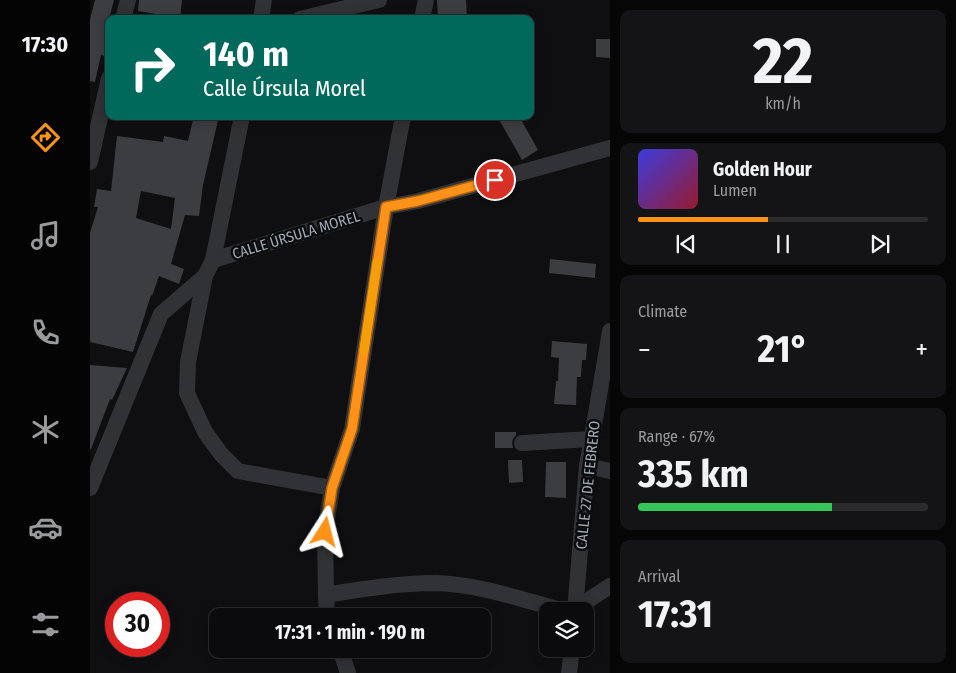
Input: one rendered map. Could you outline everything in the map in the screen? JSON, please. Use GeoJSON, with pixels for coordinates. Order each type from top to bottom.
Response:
{"type":"FeatureCollection","features":[{"type":"Feature","properties":{"kind":"street"},"geometry":{"type":"LineString","coordinates":[[125,15],[128,0]]}},
{"type":"Feature","properties":{"kind":"street"},"geometry":{"type":"LineString","coordinates":[[262,15],[264,0]]}},
{"type":"Feature","properties":{"kind":"street"},"geometry":{"type":"LineString","coordinates":[[317,15],[380,0]]}},
{"type":"Feature","properties":{"kind":"street"},"geometry":{"type":"LineString","coordinates":[[423,15],[426,0]]}},
{"type":"Feature","properties":{"kind":"street"},"geometry":{"type":"LineString","coordinates":[[90,162],[105,96]]}},
{"type":"Feature","properties":{"kind":"street"},"geometry":{"type":"LineString","coordinates":[[241,120],[213,260],[205,276],[188,362],[187,393],[205,432],[220,454],[238,471],[332,488]]}},
{"type":"Feature","properties":{"kind":"street"},"geometry":{"type":"LineString","coordinates":[[327,608],[325,532],[332,488],[352,429],[386,207],[402,120]]}},
{"type":"Feature","properties":{"kind":"street","name":"CALLE ÚRSULA MOREL"},"geometry":{"type":"LineString","coordinates":[[213,260],[386,207],[418,201],[610,148]]}},
{"type":"Feature","properties":{"kind":"street"},"geometry":{"type":"LineString","coordinates":[[90,488],[161,314],[205,276]]}},
{"type":"Feature","properties":{"kind":"street","name":"CALLE 27 DE FEBRERO"},"geometry":{"type":"LineString","coordinates":[[572,602],[587,466],[610,331]]}},
{"type":"Feature","properties":{"kind":"street"},"geometry":{"type":"LineString","coordinates":[[522,443],[592,439]]}},
{"type":"Feature","properties":{"kind":"street"},"geometry":{"type":"LineString","coordinates":[[587,466],[610,470]]}},
{"type":"Feature","properties":{"kind":"street"},"geometry":{"type":"LineString","coordinates":[[326,595],[395,584],[438,583],[478,588],[539,603]]}},
{"type":"Feature","properties":{"kind":"street"},"geometry":{"type":"LineString","coordinates":[[585,602],[610,586]]}},
{"type":"Feature","properties":{"kind":"street"},"geometry":{"type":"LineString","coordinates":[[569,673],[571,657]]}},
{"type":"Feature","properties":{"kind":"street"},"geometry":{"type":"LineString","coordinates":[[343,658],[348,673]]}},
{"type":"Feature","properties":{"kind":"building"},"geometry":{"type":"Polygon","coordinates":[[[95,0],[114,0],[110,15],[105,15],[105,50],[104,56],[101,55],[95,82],[90,81],[90,19],[95,0]]]}},
{"type":"Feature","properties":{"kind":"building"},"geometry":{"type":"Polygon","coordinates":[[[139,0],[182,0],[180,15],[162,15],[138,11],[139,0]]]}},
{"type":"Feature","properties":{"kind":"building"},"geometry":{"type":"Polygon","coordinates":[[[437,0],[466,0],[467,15],[438,15],[437,0]]]}},
{"type":"Feature","properties":{"kind":"building"},"geometry":{"type":"Polygon","coordinates":[[[596,39],[610,39],[610,58],[596,57],[596,39]]]}},
{"type":"Feature","properties":{"kind":"building"},"geometry":{"type":"Polygon","coordinates":[[[193,120],[218,120],[203,185],[199,216],[185,215],[171,264],[184,269],[179,284],[159,276],[133,352],[90,342],[90,233],[98,207],[94,207],[97,189],[111,191],[117,136],[163,142],[164,136],[188,141],[193,120]],[[141,191],[136,218],[171,229],[175,198],[141,191]]]}},
{"type":"Feature","properties":{"kind":"building"},"geometry":{"type":"Polygon","coordinates":[[[499,120],[521,120],[538,150],[522,160],[499,120]]]}},
{"type":"Feature","properties":{"kind":"building"},"geometry":{"type":"Polygon","coordinates":[[[550,259],[596,264],[595,278],[549,273],[550,259]]]}},
{"type":"Feature","properties":{"kind":"building"},"geometry":{"type":"Polygon","coordinates":[[[552,341],[587,344],[586,360],[582,360],[581,377],[577,377],[576,405],[554,404],[559,358],[551,357],[552,341]]]}},
{"type":"Feature","properties":{"kind":"building"},"geometry":{"type":"Polygon","coordinates":[[[90,365],[127,368],[112,400],[110,399],[91,449],[90,449],[90,365]]]}},
{"type":"Feature","properties":{"kind":"building"},"geometry":{"type":"Polygon","coordinates":[[[495,432],[516,432],[512,443],[513,448],[495,448],[495,432]]]}},
{"type":"Feature","properties":{"kind":"building"},"geometry":{"type":"Polygon","coordinates":[[[508,460],[522,460],[523,482],[509,483],[508,460]]]}},
{"type":"Feature","properties":{"kind":"building"},"geometry":{"type":"Polygon","coordinates":[[[546,462],[566,462],[566,498],[545,497],[546,462]]]}},
{"type":"Feature","properties":{"kind":"slow traffic"},"geometry":{"type":"LineString","coordinates":[[364,350],[377,262]]}},
{"type":"Feature","properties":{"kind":"route"},"geometry":{"type":"LineString","coordinates":[[325,532],[332,488],[352,429],[386,207],[418,201],[495,180]]}}]}
